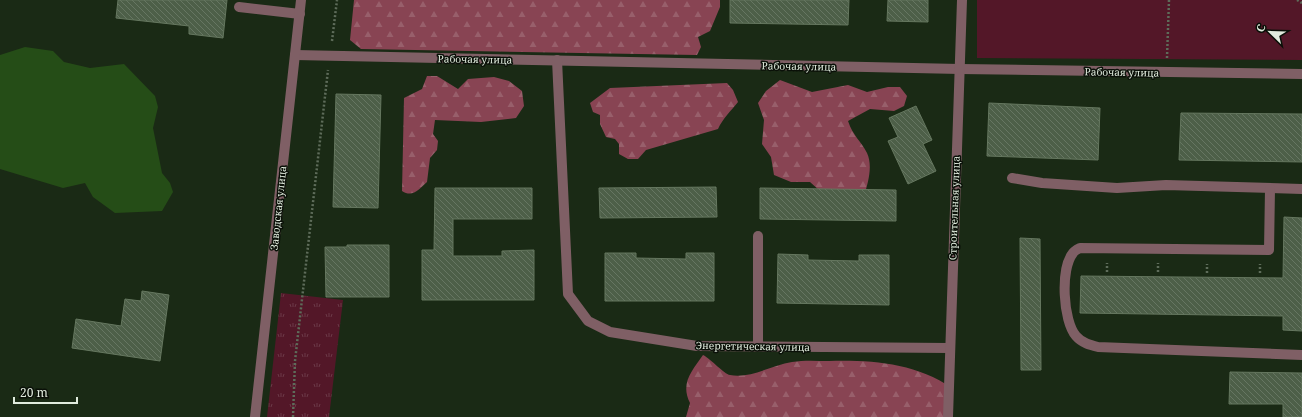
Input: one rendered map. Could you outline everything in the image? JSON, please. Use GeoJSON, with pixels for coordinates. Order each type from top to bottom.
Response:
{"type":"FeatureCollection","features":[{"type":"Feature","properties":{"kind":"street","name":"Заводская улица"},"geometry":{"type":"LineString","coordinates":[[254,417],[301,0]]}},
{"type":"Feature","properties":{"kind":"street","name":"Строительная улица"},"geometry":{"type":"LineString","coordinates":[[948,417],[949,348],[962,0]]}},
{"type":"Feature","properties":{"kind":"street"},"geometry":{"type":"LineString","coordinates":[[239,7],[300,14]]}},
{"type":"Feature","properties":{"kind":"street","name":"Рабочая улица"},"geometry":{"type":"LineString","coordinates":[[295,55],[960,69],[1302,74]]}},
{"type":"Feature","properties":{"kind":"street","name":"Энергетическая улица"},"geometry":{"type":"LineString","coordinates":[[557,60],[568,294],[588,321],[610,332],[697,346],[949,348]]}},
{"type":"Feature","properties":{"kind":"street"},"geometry":{"type":"LineString","coordinates":[[1012,178],[1042,184],[1117,188],[1166,185],[1302,189]]}},
{"type":"Feature","properties":{"kind":"street"},"geometry":{"type":"LineString","coordinates":[[1270,189],[1270,250],[1080,248],[1073,252],[1069,259],[1064,296],[1070,325],[1075,335],[1089,344],[1098,347],[1302,354]]}},
{"type":"Feature","properties":{"kind":"street"},"geometry":{"type":"LineString","coordinates":[[758,236],[758,346]]}},
{"type":"Feature","properties":{"kind":"path"},"geometry":{"type":"LineString","coordinates":[[293,417],[295,361],[336,0]]}},
{"type":"Feature","properties":{"kind":"path"},"geometry":{"type":"LineString","coordinates":[[1167,72],[1169,0]]}},
{"type":"Feature","properties":{"kind":"path"},"geometry":{"type":"LineString","coordinates":[[1297,0],[1302,3]]}},
{"type":"Feature","properties":{"kind":"green space"},"geometry":{"type":"Polygon","coordinates":[[[354,0],[720,0],[720,7],[710,31],[698,37],[701,47],[697,55],[361,49],[350,40],[354,0]]]}},
{"type":"Feature","properties":{"kind":"green space"},"geometry":{"type":"Polygon","coordinates":[[[977,0],[1302,0],[1302,60],[977,58],[977,0]]]}},
{"type":"Feature","properties":{"kind":"green space"},"geometry":{"type":"Polygon","coordinates":[[[427,76],[437,76],[458,89],[468,79],[494,77],[509,81],[522,91],[524,106],[516,118],[481,122],[435,120],[433,134],[438,141],[437,150],[430,158],[427,182],[416,192],[409,194],[402,191],[404,98],[422,89],[427,76]]]}},
{"type":"Feature","properties":{"kind":"green space"},"geometry":{"type":"Polygon","coordinates":[[[780,80],[812,92],[848,85],[867,92],[888,87],[900,87],[907,96],[904,106],[894,111],[870,109],[848,121],[852,131],[865,149],[869,158],[870,169],[864,196],[829,199],[810,182],[791,182],[774,175],[771,157],[762,144],[764,120],[758,103],[766,91],[780,80]]]}},
{"type":"Feature","properties":{"kind":"green space"},"geometry":{"type":"Polygon","coordinates":[[[727,83],[733,90],[738,102],[718,129],[646,150],[638,159],[628,159],[619,154],[619,144],[615,139],[606,137],[600,124],[600,115],[593,112],[590,103],[610,88],[727,83]]]}},
{"type":"Feature","properties":{"kind":"green space"},"geometry":{"type":"Polygon","coordinates":[[[281,293],[343,300],[329,417],[267,417],[281,293]]]}},
{"type":"Feature","properties":{"kind":"green space"},"geometry":{"type":"Polygon","coordinates":[[[703,355],[727,374],[738,376],[801,361],[862,361],[908,368],[923,373],[952,388],[952,417],[686,417],[690,403],[687,396],[687,383],[691,372],[703,355]]]}},
{"type":"Feature","properties":{"kind":"shaded area"},"geometry":{"type":"Polygon","coordinates":[[[25,47],[53,51],[64,62],[90,68],[124,64],[155,96],[158,107],[153,128],[162,173],[170,183],[173,192],[162,211],[115,213],[93,197],[85,183],[63,188],[0,169],[0,55],[25,47]]]}},
{"type":"Feature","properties":{"kind":"building"},"geometry":{"type":"Polygon","coordinates":[[[118,0],[227,0],[223,38],[189,34],[189,26],[116,18],[118,0]]]}},
{"type":"Feature","properties":{"kind":"building"},"geometry":{"type":"Polygon","coordinates":[[[730,0],[849,0],[848,25],[730,23],[730,0]]]}},
{"type":"Feature","properties":{"kind":"building"},"geometry":{"type":"Polygon","coordinates":[[[888,0],[928,0],[928,22],[887,21],[888,0]]]}},
{"type":"Feature","properties":{"kind":"building"},"geometry":{"type":"Polygon","coordinates":[[[336,94],[381,95],[378,208],[333,207],[336,94]]]}},
{"type":"Feature","properties":{"kind":"building"},"geometry":{"type":"Polygon","coordinates":[[[989,103],[1100,108],[1098,160],[987,156],[989,103]]]}},
{"type":"Feature","properties":{"kind":"building"},"geometry":{"type":"Polygon","coordinates":[[[916,106],[932,140],[923,144],[936,171],[908,184],[888,141],[898,137],[889,118],[916,106]]]}},
{"type":"Feature","properties":{"kind":"building"},"geometry":{"type":"Polygon","coordinates":[[[1181,113],[1302,114],[1302,162],[1179,160],[1181,113]]]}},
{"type":"Feature","properties":{"kind":"building"},"geometry":{"type":"Polygon","coordinates":[[[716,187],[717,217],[600,218],[599,188],[716,187]]]}},
{"type":"Feature","properties":{"kind":"building"},"geometry":{"type":"Polygon","coordinates":[[[435,188],[532,188],[532,219],[453,219],[453,256],[502,256],[502,251],[534,250],[534,300],[422,300],[422,250],[434,250],[435,188]]]}},
{"type":"Feature","properties":{"kind":"building"},"geometry":{"type":"Polygon","coordinates":[[[760,188],[896,190],[896,221],[760,219],[760,188]]]}},
{"type":"Feature","properties":{"kind":"building"},"geometry":{"type":"Polygon","coordinates":[[[1284,217],[1302,218],[1302,331],[1283,330],[1283,316],[1080,313],[1081,276],[1283,278],[1284,217]]]}},
{"type":"Feature","properties":{"kind":"building"},"geometry":{"type":"Polygon","coordinates":[[[1020,238],[1040,239],[1041,370],[1021,370],[1020,238]]]}},
{"type":"Feature","properties":{"kind":"building"},"geometry":{"type":"Polygon","coordinates":[[[347,245],[389,245],[389,297],[326,297],[325,247],[347,247],[347,245]]]}},
{"type":"Feature","properties":{"kind":"building"},"geometry":{"type":"Polygon","coordinates":[[[605,253],[636,253],[636,258],[686,259],[686,253],[714,253],[714,301],[605,301],[605,253]]]}},
{"type":"Feature","properties":{"kind":"building"},"geometry":{"type":"Polygon","coordinates":[[[778,254],[808,255],[808,260],[859,261],[859,255],[889,255],[889,305],[777,303],[778,254]]]}},
{"type":"Feature","properties":{"kind":"building"},"geometry":{"type":"Polygon","coordinates":[[[142,291],[169,295],[160,361],[72,348],[76,319],[121,326],[125,299],[141,301],[142,291]]]}},
{"type":"Feature","properties":{"kind":"building"},"geometry":{"type":"Polygon","coordinates":[[[1230,372],[1302,373],[1302,417],[1283,417],[1283,404],[1229,404],[1230,372]]]}}]}
